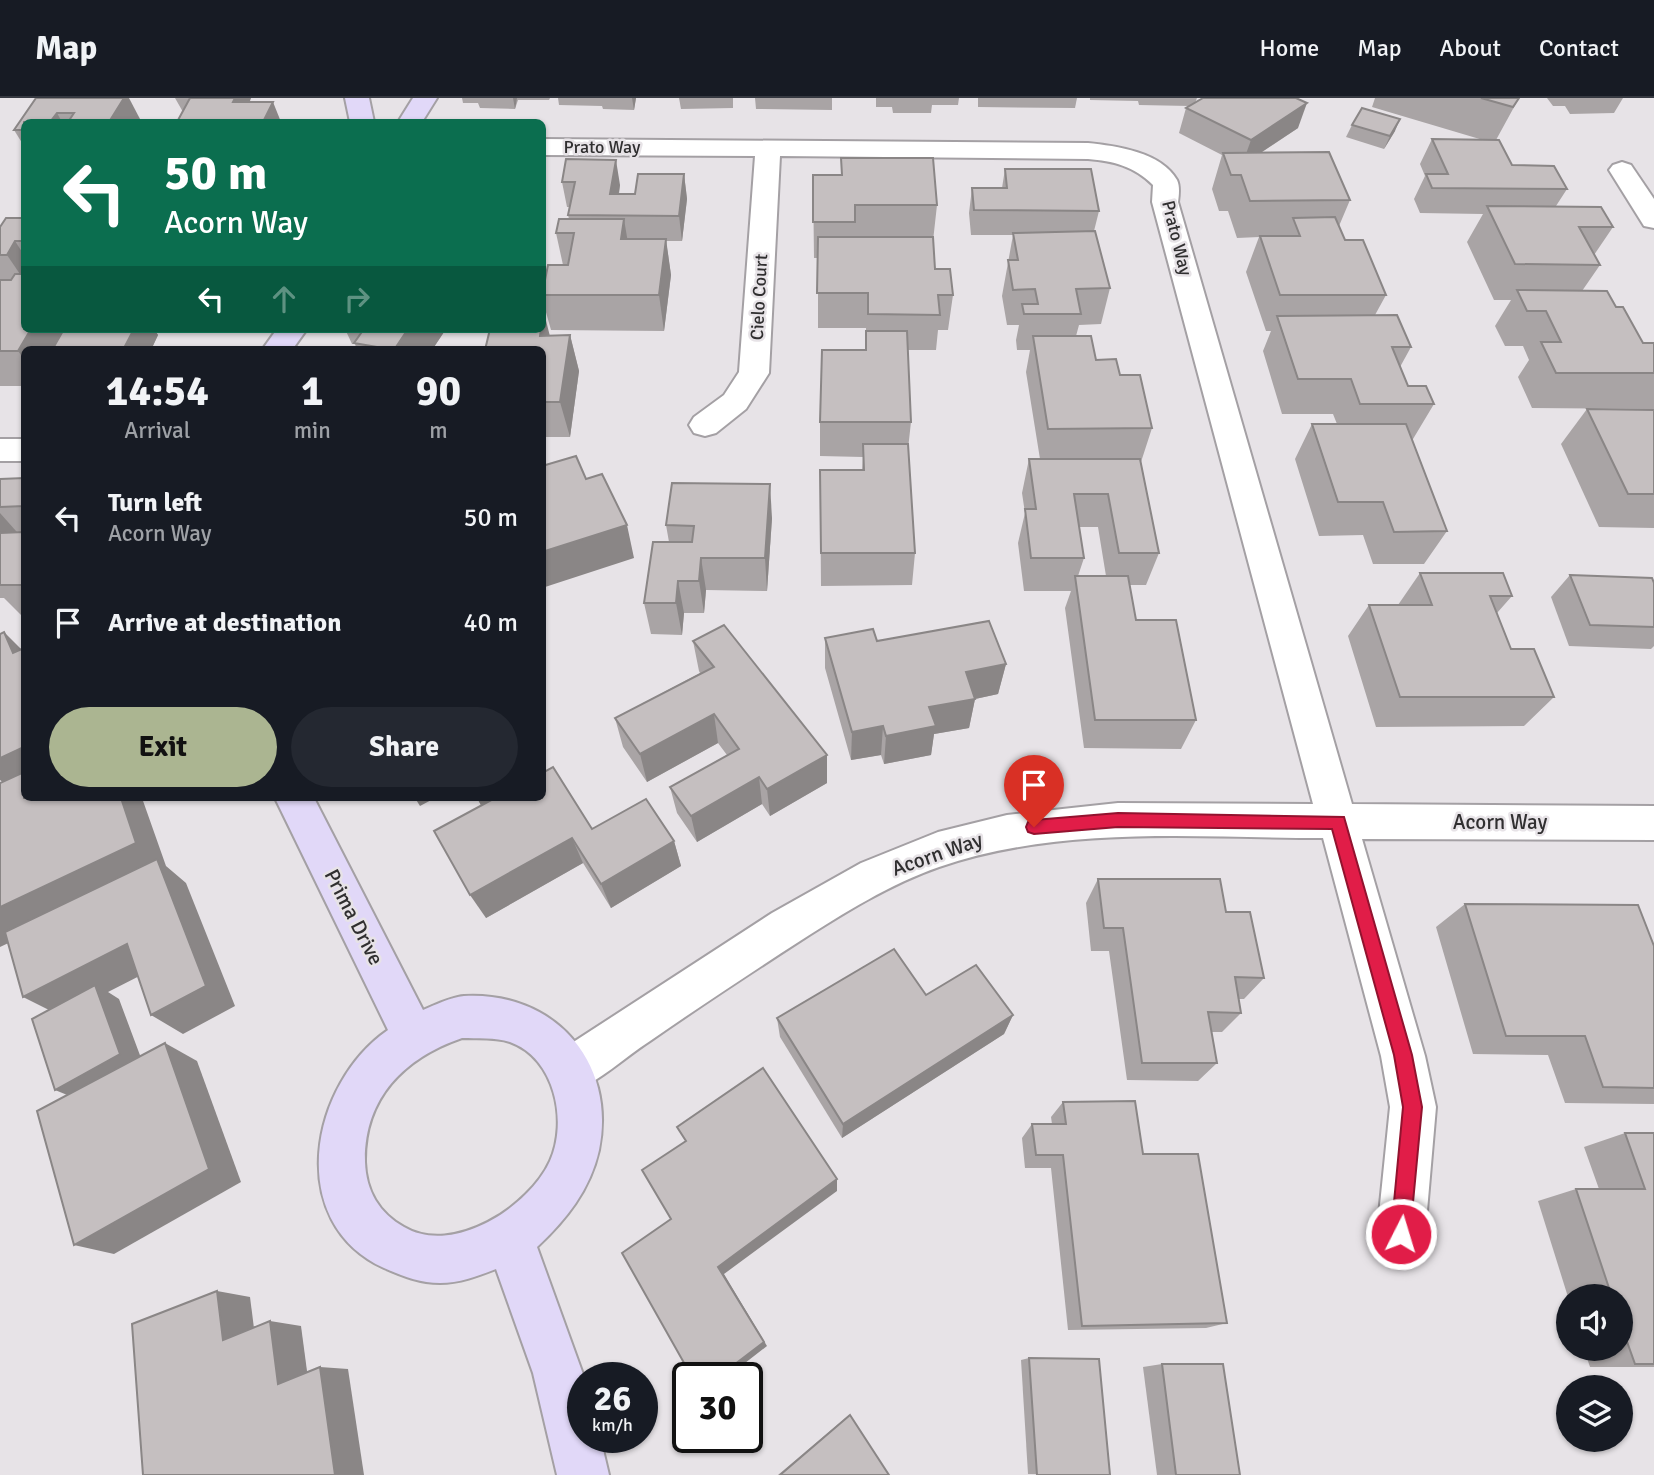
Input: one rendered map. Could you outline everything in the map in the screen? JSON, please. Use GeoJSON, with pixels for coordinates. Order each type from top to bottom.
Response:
{"type":"FeatureCollection","features":[{"type":"Feature","properties":{"kind":"street"},"geometry":{"type":"LineString","coordinates":[[356,98],[361,119]]}},
{"type":"Feature","properties":{"kind":"street"},"geometry":{"type":"LineString","coordinates":[[412,119],[425,98]]}},
{"type":"Feature","properties":{"kind":"street","name":"Prato Way"},"geometry":{"type":"LineString","coordinates":[[546,147],[1114,153],[1152,167],[1166,183],[1165,202],[1403,1055],[1413,1107],[1401,1234]]}},
{"type":"Feature","properties":{"kind":"street","name":"Cielo Court"},"geometry":{"type":"LineString","coordinates":[[705,425],[735,401],[754,373],[768,149]]}},
{"type":"Feature","properties":{"kind":"street"},"geometry":{"type":"LineString","coordinates":[[1622,170],[1654,220]]}},
{"type":"Feature","properties":{"kind":"street"},"geometry":{"type":"LineString","coordinates":[[0,450],[21,450]]}},
{"type":"Feature","properties":{"kind":"street","name":"Prima Drive"},"geometry":{"type":"LineString","coordinates":[[296,801],[413,1035]]}},
{"type":"Feature","properties":{"kind":"street","name":"Acorn Way"},"geometry":{"type":"LineString","coordinates":[[570,1071],[614,1038],[831,900],[892,869],[968,840],[1034,827],[1118,820],[1654,823]]}},
{"type":"Feature","properties":{"kind":"street"},"geometry":{"type":"LineString","coordinates":[[462,1017],[518,1023],[556,1049],[570,1071],[578,1095],[580,1133],[574,1157],[562,1185],[542,1211],[510,1238],[466,1256],[436,1259],[413,1256],[373,1235],[358,1219],[344,1192],[340,1150],[343,1130],[362,1085],[382,1059],[413,1035],[439,1023],[462,1017]]}},
{"type":"Feature","properties":{"kind":"street"},"geometry":{"type":"LineString","coordinates":[[510,1238],[550,1346],[583,1475]]}},
{"type":"Feature","properties":{"kind":"building"},"geometry":{"type":"Polygon","coordinates":[[[36,98],[124,98],[111,119],[70,119],[74,113],[57,113],[52,119],[22,119],[36,98]]]}},
{"type":"Feature","properties":{"kind":"building"},"geometry":{"type":"Polygon","coordinates":[[[190,98],[235,98],[233,102],[273,102],[264,119],[179,119],[190,98]]]}},
{"type":"Feature","properties":{"kind":"building"},"geometry":{"type":"Polygon","coordinates":[[[1203,98],[1296,98],[1307,103],[1251,140],[1186,108],[1203,98]]]}},
{"type":"Feature","properties":{"kind":"building"},"geometry":{"type":"Polygon","coordinates":[[[1481,98],[1519,98],[1513,107],[1481,98]]]}},
{"type":"Feature","properties":{"kind":"building"},"geometry":{"type":"Polygon","coordinates":[[[1362,108],[1400,119],[1390,136],[1352,125],[1362,108]]]}},
{"type":"Feature","properties":{"kind":"building"},"geometry":{"type":"Polygon","coordinates":[[[21,120],[21,130],[14,130],[21,120]]]}},
{"type":"Feature","properties":{"kind":"building"},"geometry":{"type":"Polygon","coordinates":[[[1432,139],[1499,140],[1512,165],[1554,166],[1567,189],[1432,188],[1426,174],[1448,174],[1432,139]]]}},
{"type":"Feature","properties":{"kind":"building"},"geometry":{"type":"Polygon","coordinates":[[[1329,152],[1350,200],[1250,201],[1241,175],[1231,175],[1223,153],[1329,152]]]}},
{"type":"Feature","properties":{"kind":"building"},"geometry":{"type":"Polygon","coordinates":[[[841,158],[933,158],[937,205],[855,205],[855,222],[813,222],[813,175],[842,175],[841,158]]]}},
{"type":"Feature","properties":{"kind":"building"},"geometry":{"type":"Polygon","coordinates":[[[566,159],[616,160],[610,194],[635,194],[638,174],[684,174],[679,216],[568,215],[575,182],[562,182],[566,159]]]}},
{"type":"Feature","properties":{"kind":"building"},"geometry":{"type":"Polygon","coordinates":[[[1005,169],[1091,169],[1099,211],[974,210],[972,188],[1007,188],[1005,169]]]}},
{"type":"Feature","properties":{"kind":"building"},"geometry":{"type":"Polygon","coordinates":[[[1487,206],[1601,207],[1613,227],[1579,227],[1600,265],[1515,264],[1487,206]]]}},
{"type":"Feature","properties":{"kind":"building"},"geometry":{"type":"Polygon","coordinates":[[[1335,217],[1345,240],[1363,240],[1386,295],[1280,295],[1260,236],[1300,236],[1293,218],[1335,217]]]}},
{"type":"Feature","properties":{"kind":"building"},"geometry":{"type":"Polygon","coordinates":[[[6,218],[21,218],[21,241],[15,241],[7,255],[0,255],[0,227],[6,218]]]}},
{"type":"Feature","properties":{"kind":"building"},"geometry":{"type":"Polygon","coordinates":[[[559,219],[624,219],[621,239],[666,239],[659,295],[546,295],[548,265],[568,265],[574,233],[556,233],[559,219]]]}},
{"type":"Feature","properties":{"kind":"building"},"geometry":{"type":"Polygon","coordinates":[[[1095,231],[1110,288],[1076,289],[1081,314],[1024,314],[1022,304],[1038,304],[1035,289],[1013,290],[1008,260],[1018,260],[1013,233],[1095,231]]]}},
{"type":"Feature","properties":{"kind":"building"},"geometry":{"type":"Polygon","coordinates":[[[818,237],[933,237],[935,269],[950,269],[953,295],[938,295],[940,315],[868,314],[868,293],[817,293],[818,237]]]}},
{"type":"Feature","properties":{"kind":"building"},"geometry":{"type":"Polygon","coordinates":[[[15,274],[21,274],[21,333],[29,333],[18,351],[0,351],[0,280],[11,280],[15,274]]]}},
{"type":"Feature","properties":{"kind":"building"},"geometry":{"type":"Polygon","coordinates":[[[1517,290],[1607,291],[1616,307],[1623,307],[1643,343],[1654,343],[1654,373],[1556,373],[1541,342],[1561,342],[1546,311],[1527,311],[1517,290]]]}},
{"type":"Feature","properties":{"kind":"building"},"geometry":{"type":"Polygon","coordinates":[[[1397,315],[1411,347],[1392,347],[1408,386],[1426,386],[1434,404],[1360,404],[1351,379],[1298,379],[1277,316],[1397,315]]]}},
{"type":"Feature","properties":{"kind":"building"},"geometry":{"type":"Polygon","coordinates":[[[866,331],[907,331],[911,422],[820,422],[822,350],[866,350],[866,331]]]}},
{"type":"Feature","properties":{"kind":"building"},"geometry":{"type":"Polygon","coordinates":[[[62,333],[132,333],[125,346],[54,346],[62,333]]]}},
{"type":"Feature","properties":{"kind":"building"},"geometry":{"type":"Polygon","coordinates":[[[361,333],[405,333],[397,346],[354,343],[361,333]]]}},
{"type":"Feature","properties":{"kind":"building"},"geometry":{"type":"Polygon","coordinates":[[[489,333],[570,335],[560,402],[546,402],[546,346],[486,346],[489,333]]]}},
{"type":"Feature","properties":{"kind":"building"},"geometry":{"type":"Polygon","coordinates":[[[1033,336],[1091,336],[1096,360],[1116,359],[1120,375],[1140,375],[1152,428],[1048,429],[1033,336]]]}},
{"type":"Feature","properties":{"kind":"building"},"geometry":{"type":"Polygon","coordinates":[[[1587,409],[1654,410],[1654,494],[1628,494],[1587,409]]]}},
{"type":"Feature","properties":{"kind":"building"},"geometry":{"type":"Polygon","coordinates":[[[1312,424],[1406,424],[1447,531],[1394,532],[1383,502],[1338,502],[1312,424]]]}},
{"type":"Feature","properties":{"kind":"building"},"geometry":{"type":"Polygon","coordinates":[[[863,444],[908,444],[915,553],[821,553],[820,470],[864,470],[863,444]]]}},
{"type":"Feature","properties":{"kind":"building"},"geometry":{"type":"Polygon","coordinates":[[[576,456],[586,479],[602,474],[627,525],[546,551],[546,465],[576,456]]]}},
{"type":"Feature","properties":{"kind":"building"},"geometry":{"type":"Polygon","coordinates":[[[1029,459],[1140,459],[1159,553],[1119,553],[1108,494],[1074,494],[1084,558],[1031,558],[1025,509],[1036,509],[1029,459]]]}},
{"type":"Feature","properties":{"kind":"building"},"geometry":{"type":"Polygon","coordinates":[[[21,478],[21,506],[0,507],[0,479],[21,478]]]}},
{"type":"Feature","properties":{"kind":"building"},"geometry":{"type":"Polygon","coordinates":[[[672,483],[770,484],[765,558],[701,558],[699,581],[678,581],[676,603],[644,603],[653,542],[692,542],[694,526],[666,525],[672,483]]]}},
{"type":"Feature","properties":{"kind":"building"},"geometry":{"type":"Polygon","coordinates":[[[21,532],[21,585],[0,585],[0,533],[21,532]]]}},
{"type":"Feature","properties":{"kind":"building"},"geometry":{"type":"Polygon","coordinates":[[[1420,573],[1503,573],[1512,596],[1490,596],[1511,649],[1534,649],[1554,697],[1400,697],[1369,605],[1432,605],[1420,573]]]}},
{"type":"Feature","properties":{"kind":"building"},"geometry":{"type":"Polygon","coordinates":[[[1570,575],[1652,578],[1654,627],[1590,625],[1570,575]]]}},
{"type":"Feature","properties":{"kind":"building"},"geometry":{"type":"Polygon","coordinates":[[[1075,576],[1128,576],[1136,620],[1176,620],[1196,720],[1095,720],[1075,576]]]}},
{"type":"Feature","properties":{"kind":"building"},"geometry":{"type":"Polygon","coordinates":[[[989,621],[1006,664],[966,672],[975,699],[929,707],[936,726],[886,736],[883,726],[852,732],[825,638],[873,629],[877,641],[989,621]]]}},
{"type":"Feature","properties":{"kind":"building"},"geometry":{"type":"Polygon","coordinates":[[[724,625],[827,755],[767,789],[759,777],[691,816],[670,787],[739,749],[714,714],[640,754],[615,718],[714,667],[693,641],[724,625]]]}},
{"type":"Feature","properties":{"kind":"building"},"geometry":{"type":"Polygon","coordinates":[[[4,632],[13,653],[21,649],[21,748],[0,758],[0,634],[4,632]]]}},
{"type":"Feature","properties":{"kind":"building"},"geometry":{"type":"Polygon","coordinates":[[[553,767],[592,829],[646,799],[674,841],[601,884],[572,838],[470,895],[434,831],[489,801],[546,801],[546,771],[553,767]]]}},
{"type":"Feature","properties":{"kind":"building"},"geometry":{"type":"Polygon","coordinates":[[[21,773],[21,801],[122,801],[136,843],[0,907],[0,783],[21,773]]]}},
{"type":"Feature","properties":{"kind":"building"},"geometry":{"type":"Polygon","coordinates":[[[157,859],[206,986],[151,1015],[127,944],[23,997],[5,932],[157,859]]]}},
{"type":"Feature","properties":{"kind":"building"},"geometry":{"type":"Polygon","coordinates":[[[1098,879],[1220,879],[1226,912],[1250,912],[1264,978],[1235,977],[1241,1013],[1208,1012],[1217,1063],[1142,1063],[1123,928],[1104,928],[1098,879]]]}},
{"type":"Feature","properties":{"kind":"building"},"geometry":{"type":"Polygon","coordinates":[[[1465,904],[1638,905],[1654,946],[1654,1088],[1603,1087],[1585,1036],[1506,1036],[1465,904]]]}},
{"type":"Feature","properties":{"kind":"building"},"geometry":{"type":"Polygon","coordinates":[[[894,949],[926,995],[976,965],[1013,1015],[843,1124],[777,1018],[894,949]]]}},
{"type":"Feature","properties":{"kind":"building"},"geometry":{"type":"Polygon","coordinates":[[[95,985],[120,1054],[55,1090],[32,1019],[95,985]]]}},
{"type":"Feature","properties":{"kind":"building"},"geometry":{"type":"Polygon","coordinates":[[[165,1043],[209,1169],[74,1245],[37,1111],[165,1043]]]}},
{"type":"Feature","properties":{"kind":"building"},"geometry":{"type":"Polygon","coordinates":[[[763,1068],[837,1179],[718,1267],[764,1342],[738,1362],[684,1362],[622,1253],[671,1219],[642,1170],[686,1141],[677,1127],[763,1068]]]}},
{"type":"Feature","properties":{"kind":"building"},"geometry":{"type":"Polygon","coordinates":[[[1135,1101],[1143,1154],[1198,1154],[1227,1323],[1082,1326],[1063,1155],[1036,1155],[1032,1124],[1066,1124],[1063,1102],[1135,1101]]]}},
{"type":"Feature","properties":{"kind":"building"},"geometry":{"type":"Polygon","coordinates":[[[1625,1133],[1654,1133],[1654,1364],[1635,1364],[1633,1284],[1608,1284],[1576,1189],[1645,1189],[1625,1133]]]}},
{"type":"Feature","properties":{"kind":"building"},"geometry":{"type":"Polygon","coordinates":[[[217,1291],[223,1340],[270,1321],[278,1384],[320,1367],[335,1475],[143,1475],[132,1324],[217,1291]]]}},
{"type":"Feature","properties":{"kind":"building"},"geometry":{"type":"Polygon","coordinates":[[[1029,1358],[1099,1359],[1110,1475],[1037,1475],[1029,1358]]]}},
{"type":"Feature","properties":{"kind":"building"},"geometry":{"type":"Polygon","coordinates":[[[1162,1364],[1223,1364],[1240,1475],[1176,1475],[1162,1364]]]}},
{"type":"Feature","properties":{"kind":"building"},"geometry":{"type":"Polygon","coordinates":[[[850,1415],[889,1475],[780,1475],[850,1415]]]}},
{"type":"Feature","properties":{"kind":"route"},"geometry":{"type":"LineString","coordinates":[[1034,827],[1118,820],[1338,822],[1403,1055],[1413,1107],[1401,1234]]}}]}
